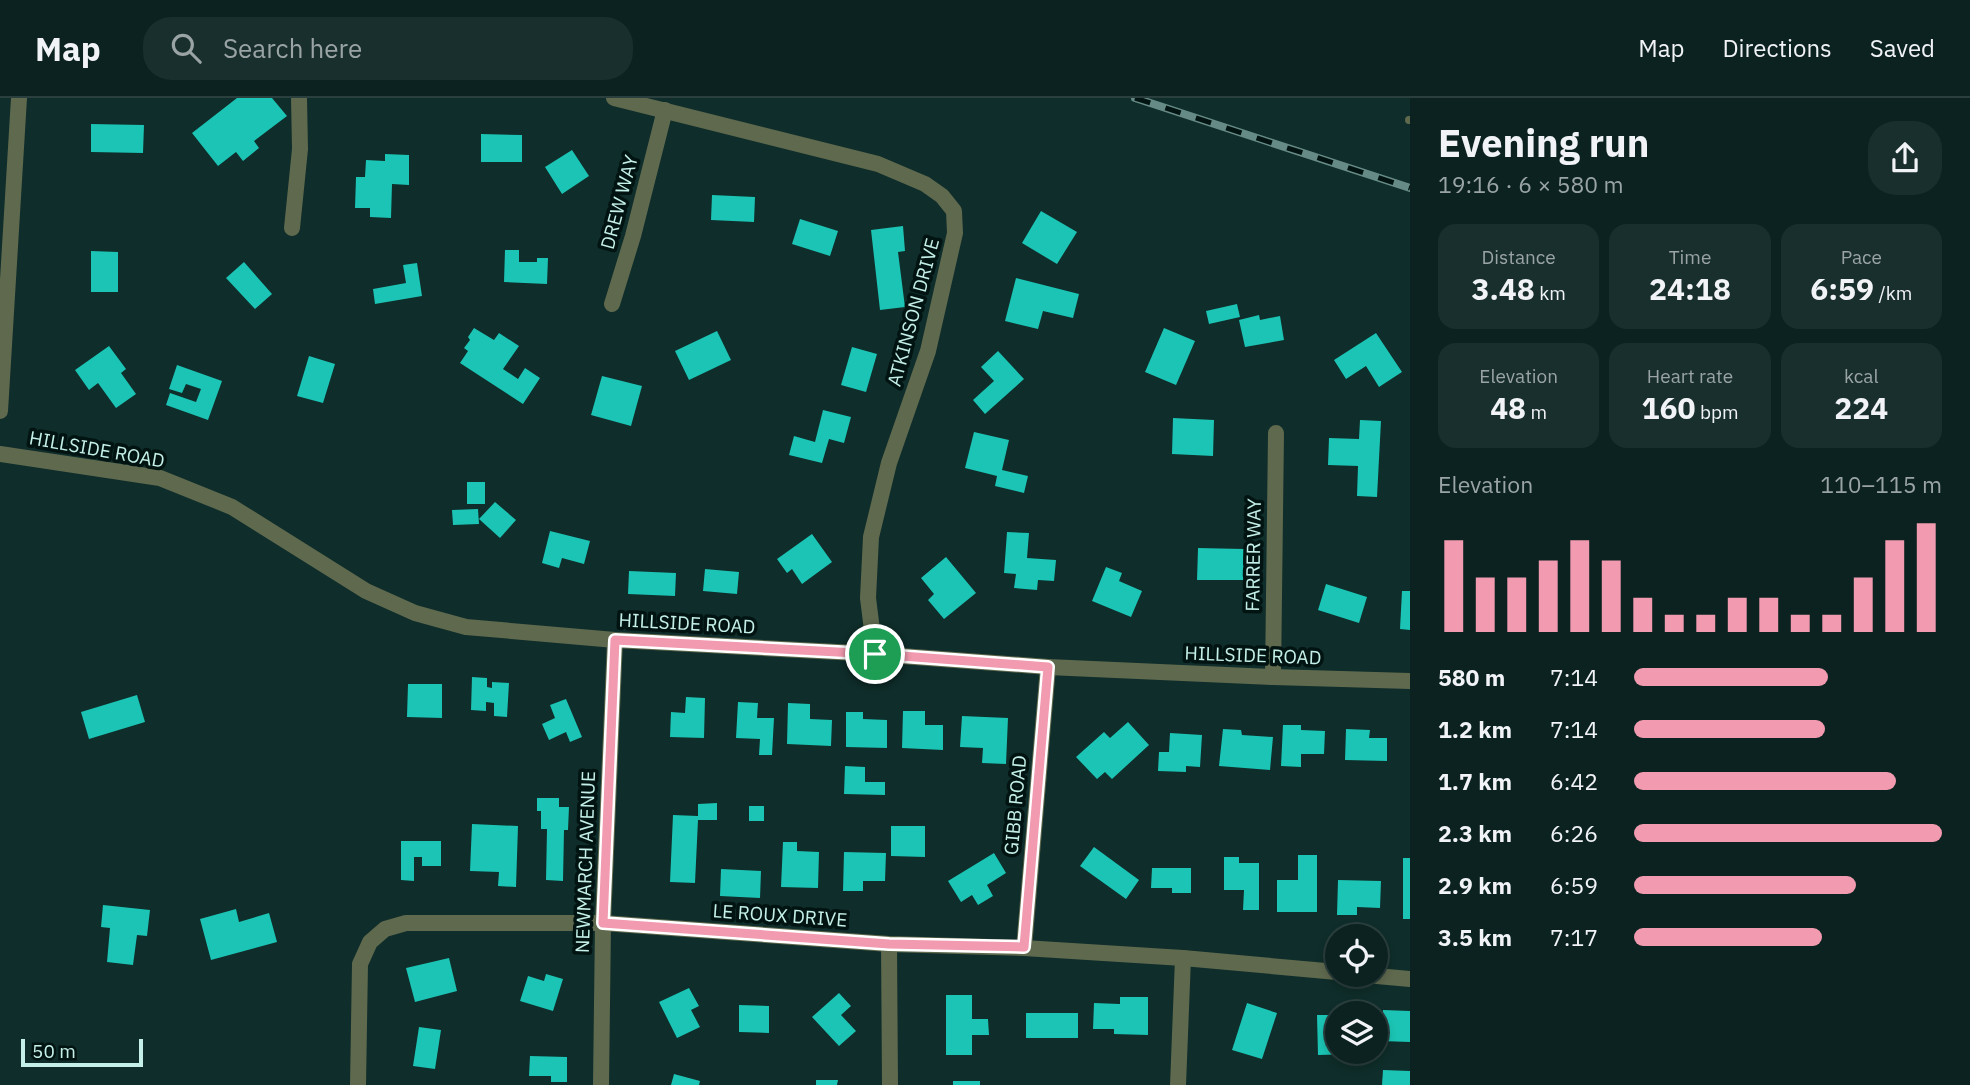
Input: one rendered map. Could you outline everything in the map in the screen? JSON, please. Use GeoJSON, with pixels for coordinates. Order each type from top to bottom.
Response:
{"type":"FeatureCollection","features":[{"type":"Feature","properties":{"kind":"street"},"geometry":{"type":"LineString","coordinates":[[0,411],[19,98]]}},
{"type":"Feature","properties":{"kind":"street"},"geometry":{"type":"LineString","coordinates":[[292,228],[300,149],[299,98]]}},
{"type":"Feature","properties":{"kind":"street","name":"ATKINSON DRIVE"},"geometry":{"type":"LineString","coordinates":[[614,98],[878,164],[925,184],[942,196],[954,211],[956,233],[928,351],[889,463],[871,537],[868,598],[875,654]]}},
{"type":"Feature","properties":{"kind":"street","name":"DREW WAY"},"geometry":{"type":"LineString","coordinates":[[612,304],[633,236],[665,110]]}},
{"type":"Feature","properties":{"kind":"street","name":"FARRER WAY"},"geometry":{"type":"LineString","coordinates":[[1273,677],[1276,433]]}},
{"type":"Feature","properties":{"kind":"street","name":"HILLSIDE ROAD"},"geometry":{"type":"LineString","coordinates":[[0,454],[160,478],[232,507],[366,592],[415,613],[466,627],[615,640],[875,654],[1048,667],[1410,681]]}},
{"type":"Feature","properties":{"kind":"street","name":"NEWMARCH AVENUE"},"geometry":{"type":"LineString","coordinates":[[601,1085],[603,923],[615,640]]}},
{"type":"Feature","properties":{"kind":"street","name":"GIBB ROAD"},"geometry":{"type":"LineString","coordinates":[[1024,947],[1048,667]]}},
{"type":"Feature","properties":{"kind":"street","name":"LE ROUX DRIVE"},"geometry":{"type":"LineString","coordinates":[[358,1085],[360,964],[370,942],[384,929],[406,923],[603,923],[889,944],[1024,947],[1325,971]]}},
{"type":"Feature","properties":{"kind":"street"},"geometry":{"type":"LineString","coordinates":[[889,944],[890,1085]]}},
{"type":"Feature","properties":{"kind":"street"},"geometry":{"type":"LineString","coordinates":[[1178,1085],[1183,958]]}},
{"type":"Feature","properties":{"kind":"street"},"geometry":{"type":"LineString","coordinates":[[1388,977],[1410,979]]}},
{"type":"Feature","properties":{"kind":"building"},"geometry":{"type":"Polygon","coordinates":[[[237,98],[272,98],[287,116],[254,141],[259,148],[243,161],[236,152],[218,166],[192,133],[237,98]]]}},
{"type":"Feature","properties":{"kind":"building"},"geometry":{"type":"Polygon","coordinates":[[[91,124],[144,125],[143,153],[91,152],[91,124]]]}},
{"type":"Feature","properties":{"kind":"building"},"geometry":{"type":"Polygon","coordinates":[[[481,134],[522,135],[522,162],[481,162],[481,134]]]}},
{"type":"Feature","properties":{"kind":"building"},"geometry":{"type":"Polygon","coordinates":[[[572,150],[589,176],[562,194],[545,167],[572,150]]]}},
{"type":"Feature","properties":{"kind":"building"},"geometry":{"type":"Polygon","coordinates":[[[385,154],[409,155],[409,185],[392,184],[391,218],[370,217],[370,208],[355,208],[356,177],[365,177],[366,160],[385,161],[385,154]]]}},
{"type":"Feature","properties":{"kind":"building"},"geometry":{"type":"Polygon","coordinates":[[[712,195],[755,197],[754,222],[711,220],[712,195]]]}},
{"type":"Feature","properties":{"kind":"building"},"geometry":{"type":"Polygon","coordinates":[[[1041,211],[1077,232],[1057,264],[1022,243],[1041,211]]]}},
{"type":"Feature","properties":{"kind":"building"},"geometry":{"type":"Polygon","coordinates":[[[800,219],[838,231],[830,256],[792,244],[800,219]]]}},
{"type":"Feature","properties":{"kind":"building"},"geometry":{"type":"Polygon","coordinates":[[[903,226],[905,251],[898,252],[905,307],[880,310],[871,230],[903,226]]]}},
{"type":"Feature","properties":{"kind":"building"},"geometry":{"type":"Polygon","coordinates":[[[505,250],[519,250],[519,262],[537,262],[537,258],[548,258],[547,284],[504,282],[505,250]]]}},
{"type":"Feature","properties":{"kind":"building"},"geometry":{"type":"Polygon","coordinates":[[[91,251],[118,252],[118,292],[91,292],[91,251]]]}},
{"type":"Feature","properties":{"kind":"building"},"geometry":{"type":"Polygon","coordinates":[[[244,262],[272,294],[255,309],[226,278],[244,262]]]}},
{"type":"Feature","properties":{"kind":"building"},"geometry":{"type":"Polygon","coordinates":[[[417,263],[422,296],[375,304],[373,289],[406,283],[403,265],[417,263]]]}},
{"type":"Feature","properties":{"kind":"building"},"geometry":{"type":"Polygon","coordinates":[[[1016,278],[1079,294],[1073,318],[1043,311],[1038,329],[1005,321],[1016,278]]]}},
{"type":"Feature","properties":{"kind":"building"},"geometry":{"type":"Polygon","coordinates":[[[1237,304],[1240,317],[1209,324],[1206,311],[1237,304]]]}},
{"type":"Feature","properties":{"kind":"building"},"geometry":{"type":"Polygon","coordinates":[[[1259,315],[1260,320],[1280,316],[1284,340],[1245,347],[1239,320],[1259,315]]]}},
{"type":"Feature","properties":{"kind":"building"},"geometry":{"type":"Polygon","coordinates":[[[474,328],[494,340],[499,333],[519,346],[503,369],[518,379],[525,368],[540,378],[523,404],[460,363],[468,351],[464,348],[474,328]]]}},
{"type":"Feature","properties":{"kind":"building"},"geometry":{"type":"Polygon","coordinates":[[[1164,328],[1195,341],[1176,385],[1145,372],[1164,328]]]}},
{"type":"Feature","properties":{"kind":"building"},"geometry":{"type":"Polygon","coordinates":[[[717,331],[731,360],[689,380],[675,351],[717,331]]]}},
{"type":"Feature","properties":{"kind":"building"},"geometry":{"type":"Polygon","coordinates":[[[1376,333],[1402,372],[1379,387],[1366,366],[1346,379],[1334,360],[1376,333]]]}},
{"type":"Feature","properties":{"kind":"building"},"geometry":{"type":"Polygon","coordinates":[[[109,346],[126,369],[121,373],[136,394],[116,408],[98,383],[89,390],[75,370],[109,346]]]}},
{"type":"Feature","properties":{"kind":"building"},"geometry":{"type":"Polygon","coordinates":[[[852,347],[877,354],[866,392],[841,385],[852,347]]]}},
{"type":"Feature","properties":{"kind":"building"},"geometry":{"type":"Polygon","coordinates":[[[998,351],[1024,379],[985,414],[973,400],[994,381],[981,367],[998,351]]]}},
{"type":"Feature","properties":{"kind":"building"},"geometry":{"type":"Polygon","coordinates":[[[309,356],[335,364],[323,403],[297,396],[309,356]]]}},
{"type":"Feature","properties":{"kind":"building"},"geometry":{"type":"Polygon","coordinates":[[[177,365],[222,381],[208,420],[166,405],[170,393],[196,402],[201,389],[186,384],[182,393],[169,389],[177,365]]]}},
{"type":"Feature","properties":{"kind":"building"},"geometry":{"type":"Polygon","coordinates":[[[602,376],[642,386],[631,426],[591,415],[602,376]]]}},
{"type":"Feature","properties":{"kind":"building"},"geometry":{"type":"Polygon","coordinates":[[[823,410],[851,417],[844,443],[829,439],[822,463],[789,455],[794,436],[815,442],[823,410]]]}},
{"type":"Feature","properties":{"kind":"building"},"geometry":{"type":"Polygon","coordinates":[[[1173,418],[1214,420],[1213,456],[1172,454],[1173,418]]]}},
{"type":"Feature","properties":{"kind":"building"},"geometry":{"type":"Polygon","coordinates":[[[1360,420],[1381,421],[1377,497],[1357,496],[1358,466],[1328,465],[1329,438],[1359,439],[1360,420]]]}},
{"type":"Feature","properties":{"kind":"building"},"geometry":{"type":"Polygon","coordinates":[[[974,432],[1009,440],[1002,470],[1028,476],[1024,493],[995,486],[997,476],[965,468],[974,432]]]}},
{"type":"Feature","properties":{"kind":"building"},"geometry":{"type":"Polygon","coordinates":[[[467,482],[485,482],[485,504],[467,504],[467,482]]]}},
{"type":"Feature","properties":{"kind":"building"},"geometry":{"type":"Polygon","coordinates":[[[495,502],[516,520],[500,538],[479,519],[495,502]]]}},
{"type":"Feature","properties":{"kind":"building"},"geometry":{"type":"Polygon","coordinates":[[[478,509],[479,524],[453,525],[452,510],[478,509]]]}},
{"type":"Feature","properties":{"kind":"building"},"geometry":{"type":"Polygon","coordinates":[[[550,531],[590,541],[584,564],[562,558],[559,568],[542,563],[550,531]]]}},
{"type":"Feature","properties":{"kind":"building"},"geometry":{"type":"Polygon","coordinates":[[[1007,532],[1029,533],[1027,558],[1056,560],[1054,581],[1038,580],[1037,590],[1014,588],[1016,574],[1004,573],[1007,532]]]}},
{"type":"Feature","properties":{"kind":"building"},"geometry":{"type":"Polygon","coordinates":[[[812,534],[832,562],[802,584],[792,569],[787,573],[777,559],[812,534]]]}},
{"type":"Feature","properties":{"kind":"building"},"geometry":{"type":"Polygon","coordinates":[[[1198,548],[1244,549],[1243,580],[1197,580],[1198,548]]]}},
{"type":"Feature","properties":{"kind":"building"},"geometry":{"type":"Polygon","coordinates":[[[946,557],[976,593],[944,619],[928,600],[934,594],[921,578],[946,557]]]}},
{"type":"Feature","properties":{"kind":"building"},"geometry":{"type":"Polygon","coordinates":[[[1106,567],[1122,573],[1119,581],[1142,591],[1131,617],[1092,601],[1106,567]]]}},
{"type":"Feature","properties":{"kind":"building"},"geometry":{"type":"Polygon","coordinates":[[[705,569],[739,572],[737,594],[703,591],[705,569]]]}},
{"type":"Feature","properties":{"kind":"building"},"geometry":{"type":"Polygon","coordinates":[[[629,571],[676,573],[675,596],[628,594],[629,571]]]}},
{"type":"Feature","properties":{"kind":"building"},"geometry":{"type":"Polygon","coordinates":[[[1326,584],[1367,597],[1359,623],[1318,610],[1326,584]]]}},
{"type":"Feature","properties":{"kind":"building"},"geometry":{"type":"Polygon","coordinates":[[[1402,591],[1410,591],[1410,630],[1400,629],[1402,591]]]}},
{"type":"Feature","properties":{"kind":"building"},"geometry":{"type":"Polygon","coordinates":[[[472,677],[487,678],[487,687],[492,688],[492,682],[509,683],[507,717],[494,716],[494,703],[486,702],[486,711],[471,710],[472,677]]]}},
{"type":"Feature","properties":{"kind":"building"},"geometry":{"type":"Polygon","coordinates":[[[408,684],[442,684],[442,718],[407,717],[408,684]]]}},
{"type":"Feature","properties":{"kind":"building"},"geometry":{"type":"Polygon","coordinates":[[[137,695],[145,722],[89,739],[81,712],[137,695]]]}},
{"type":"Feature","properties":{"kind":"building"},"geometry":{"type":"Polygon","coordinates":[[[686,697],[705,698],[704,738],[670,737],[671,712],[685,713],[686,697]]]}},
{"type":"Feature","properties":{"kind":"building"},"geometry":{"type":"Polygon","coordinates":[[[566,699],[582,737],[570,742],[566,732],[549,740],[542,724],[555,718],[550,705],[566,699]]]}},
{"type":"Feature","properties":{"kind":"building"},"geometry":{"type":"Polygon","coordinates":[[[738,702],[758,703],[757,718],[774,718],[772,755],[759,755],[760,739],[736,738],[738,702]]]}},
{"type":"Feature","properties":{"kind":"building"},"geometry":{"type":"Polygon","coordinates":[[[788,703],[810,704],[810,719],[832,720],[831,746],[787,744],[788,703]]]}},
{"type":"Feature","properties":{"kind":"building"},"geometry":{"type":"Polygon","coordinates":[[[903,711],[925,711],[925,725],[943,725],[943,750],[902,748],[903,711]]]}},
{"type":"Feature","properties":{"kind":"building"},"geometry":{"type":"Polygon","coordinates":[[[846,712],[863,712],[863,719],[887,720],[887,748],[846,747],[846,712]]]}},
{"type":"Feature","properties":{"kind":"building"},"geometry":{"type":"Polygon","coordinates":[[[962,716],[1008,718],[1006,764],[982,763],[983,748],[960,747],[962,716]]]}},
{"type":"Feature","properties":{"kind":"building"},"geometry":{"type":"Polygon","coordinates":[[[1128,722],[1149,745],[1112,779],[1105,772],[1097,779],[1076,757],[1104,732],[1110,738],[1128,722]]]}},
{"type":"Feature","properties":{"kind":"building"},"geometry":{"type":"Polygon","coordinates":[[[1283,725],[1301,725],[1301,730],[1325,731],[1324,754],[1301,754],[1301,767],[1281,766],[1283,725]]]}},
{"type":"Feature","properties":{"kind":"building"},"geometry":{"type":"Polygon","coordinates":[[[1223,729],[1241,730],[1242,735],[1273,737],[1270,770],[1219,766],[1223,729]]]}},
{"type":"Feature","properties":{"kind":"building"},"geometry":{"type":"Polygon","coordinates":[[[1346,729],[1370,730],[1369,738],[1387,738],[1387,761],[1345,760],[1346,729]]]}},
{"type":"Feature","properties":{"kind":"building"},"geometry":{"type":"Polygon","coordinates":[[[1170,733],[1202,735],[1200,767],[1186,766],[1186,772],[1158,771],[1159,752],[1169,752],[1170,733]]]}},
{"type":"Feature","properties":{"kind":"building"},"geometry":{"type":"Polygon","coordinates":[[[845,766],[865,767],[865,782],[885,782],[885,795],[844,794],[845,766]]]}},
{"type":"Feature","properties":{"kind":"building"},"geometry":{"type":"Polygon","coordinates":[[[537,798],[559,798],[559,807],[569,807],[568,830],[564,830],[563,881],[546,880],[547,829],[541,829],[541,811],[537,811],[537,798]]]}},
{"type":"Feature","properties":{"kind":"building"},"geometry":{"type":"Polygon","coordinates":[[[717,803],[717,820],[698,820],[695,883],[670,882],[673,815],[698,816],[698,804],[717,803]]]}},
{"type":"Feature","properties":{"kind":"building"},"geometry":{"type":"Polygon","coordinates":[[[749,806],[764,806],[764,821],[749,821],[749,806]]]}},
{"type":"Feature","properties":{"kind":"building"},"geometry":{"type":"Polygon","coordinates":[[[472,824],[518,826],[516,887],[498,886],[499,872],[470,871],[472,824]]]}},
{"type":"Feature","properties":{"kind":"building"},"geometry":{"type":"Polygon","coordinates":[[[891,826],[925,826],[925,857],[891,856],[891,826]]]}},
{"type":"Feature","properties":{"kind":"building"},"geometry":{"type":"Polygon","coordinates":[[[401,841],[441,841],[441,866],[422,866],[422,857],[414,857],[414,881],[401,880],[401,841]]]}},
{"type":"Feature","properties":{"kind":"building"},"geometry":{"type":"Polygon","coordinates":[[[783,842],[797,842],[797,851],[819,852],[818,888],[781,887],[783,842]]]}},
{"type":"Feature","properties":{"kind":"building"},"geometry":{"type":"Polygon","coordinates":[[[1094,847],[1139,880],[1126,899],[1080,866],[1094,847]]]}},
{"type":"Feature","properties":{"kind":"building"},"geometry":{"type":"Polygon","coordinates":[[[844,852],[886,853],[885,881],[863,881],[863,891],[843,891],[844,852]]]}},
{"type":"Feature","properties":{"kind":"building"},"geometry":{"type":"Polygon","coordinates":[[[994,853],[1006,873],[987,885],[993,896],[978,905],[972,895],[961,902],[948,881],[994,853]]]}},
{"type":"Feature","properties":{"kind":"building"},"geometry":{"type":"Polygon","coordinates":[[[1298,855],[1317,855],[1317,912],[1277,912],[1277,880],[1298,880],[1298,855]]]}},
{"type":"Feature","properties":{"kind":"building"},"geometry":{"type":"Polygon","coordinates":[[[1224,857],[1239,857],[1239,863],[1259,863],[1259,910],[1243,910],[1244,890],[1224,890],[1224,857]]]}},
{"type":"Feature","properties":{"kind":"building"},"geometry":{"type":"Polygon","coordinates":[[[1403,858],[1410,858],[1410,919],[1403,919],[1403,858]]]}},
{"type":"Feature","properties":{"kind":"building"},"geometry":{"type":"Polygon","coordinates":[[[1152,868],[1191,868],[1191,893],[1172,893],[1172,888],[1151,888],[1152,868]]]}},
{"type":"Feature","properties":{"kind":"building"},"geometry":{"type":"Polygon","coordinates":[[[721,869],[761,871],[760,898],[720,896],[721,869]]]}},
{"type":"Feature","properties":{"kind":"building"},"geometry":{"type":"Polygon","coordinates":[[[1338,880],[1381,881],[1380,908],[1357,907],[1357,915],[1337,915],[1338,880]]]}},
{"type":"Feature","properties":{"kind":"building"},"geometry":{"type":"Polygon","coordinates":[[[103,905],[150,910],[147,936],[137,935],[133,965],[107,962],[110,928],[101,927],[103,905]]]}},
{"type":"Feature","properties":{"kind":"building"},"geometry":{"type":"Polygon","coordinates":[[[236,909],[239,922],[269,913],[277,942],[211,960],[200,919],[236,909]]]}},
{"type":"Feature","properties":{"kind":"building"},"geometry":{"type":"Polygon","coordinates":[[[449,958],[457,991],[415,1002],[406,968],[449,958]]]}},
{"type":"Feature","properties":{"kind":"building"},"geometry":{"type":"Polygon","coordinates":[[[546,974],[563,979],[553,1011],[520,1001],[528,976],[544,981],[546,974]]]}},
{"type":"Feature","properties":{"kind":"building"},"geometry":{"type":"Polygon","coordinates":[[[689,988],[699,1006],[691,1010],[700,1027],[677,1038],[659,1002],[689,988]]]}},
{"type":"Feature","properties":{"kind":"building"},"geometry":{"type":"Polygon","coordinates":[[[839,993],[851,1006],[841,1015],[856,1031],[839,1046],[812,1017],[839,993]]]}},
{"type":"Feature","properties":{"kind":"building"},"geometry":{"type":"Polygon","coordinates":[[[946,995],[972,995],[972,1019],[988,1019],[989,1035],[972,1035],[972,1055],[946,1055],[946,995]]]}},
{"type":"Feature","properties":{"kind":"building"},"geometry":{"type":"Polygon","coordinates":[[[1120,997],[1148,997],[1148,1035],[1114,1034],[1114,1029],[1093,1029],[1094,1003],[1120,1004],[1120,997]]]}},
{"type":"Feature","properties":{"kind":"building"},"geometry":{"type":"Polygon","coordinates":[[[1247,1003],[1277,1013],[1262,1059],[1232,1050],[1247,1003]]]}},
{"type":"Feature","properties":{"kind":"building"},"geometry":{"type":"Polygon","coordinates":[[[739,1005],[769,1006],[769,1033],[739,1032],[739,1005]]]}},
{"type":"Feature","properties":{"kind":"building"},"geometry":{"type":"Polygon","coordinates":[[[1388,1010],[1410,1011],[1410,1042],[1388,1041],[1388,1010]]]}},
{"type":"Feature","properties":{"kind":"building"},"geometry":{"type":"Polygon","coordinates":[[[1026,1013],[1078,1013],[1078,1038],[1026,1038],[1026,1013]]]}},
{"type":"Feature","properties":{"kind":"building"},"geometry":{"type":"Polygon","coordinates":[[[1317,1015],[1325,1015],[1325,1055],[1318,1055],[1317,1015]]]}},
{"type":"Feature","properties":{"kind":"building"},"geometry":{"type":"Polygon","coordinates":[[[419,1027],[441,1030],[435,1069],[413,1066],[419,1027]]]}},
{"type":"Feature","properties":{"kind":"building"},"geometry":{"type":"Polygon","coordinates":[[[530,1056],[567,1057],[567,1082],[551,1082],[551,1076],[529,1076],[530,1056]]]}},
{"type":"Feature","properties":{"kind":"building"},"geometry":{"type":"Polygon","coordinates":[[[1383,1070],[1410,1071],[1410,1085],[1382,1085],[1383,1070]]]}},
{"type":"Feature","properties":{"kind":"building"},"geometry":{"type":"Polygon","coordinates":[[[674,1074],[700,1081],[699,1085],[671,1085],[674,1074]]]}},
{"type":"Feature","properties":{"kind":"building"},"geometry":{"type":"Polygon","coordinates":[[[816,1080],[838,1080],[837,1085],[816,1085],[816,1080]]]}},
{"type":"Feature","properties":{"kind":"building"},"geometry":{"type":"Polygon","coordinates":[[[953,1081],[980,1081],[980,1085],[953,1085],[953,1081]]]}},
{"type":"Feature","properties":{"kind":"railway"},"geometry":{"type":"LineString","coordinates":[[1135,98],[1410,188]]}},
{"type":"Feature","properties":{"kind":"route"},"geometry":{"type":"LineString","coordinates":[[615,640],[875,654],[1048,667],[1024,947],[889,944],[603,923],[615,640]]}}]}
